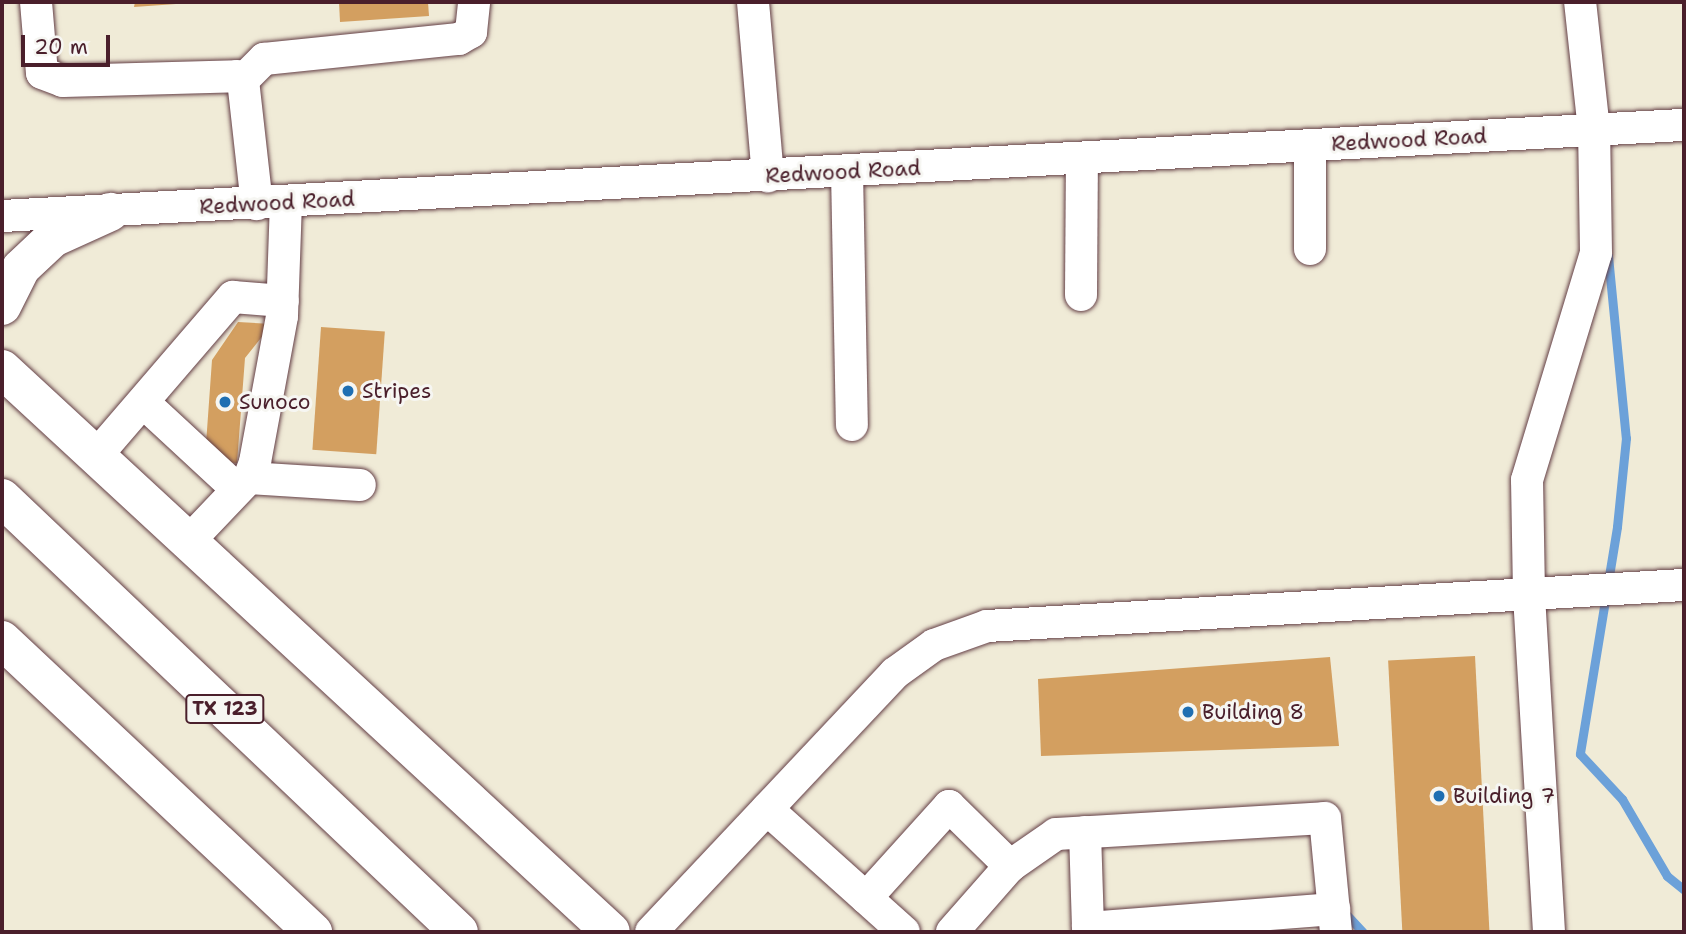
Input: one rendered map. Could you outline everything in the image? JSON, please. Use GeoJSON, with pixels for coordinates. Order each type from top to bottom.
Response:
{"type":"FeatureCollection","features":[{"type":"Feature","properties":{"kind":"main road"},"geometry":{"type":"LineString","coordinates":[[2,306],[21,268],[53,238],[110,212]]}},
{"type":"Feature","properties":{"kind":"main road"},"geometry":{"type":"LineString","coordinates":[[2,330],[11,377],[611,932]]}},
{"type":"Feature","properties":{"kind":"main road","name":"TX 123"},"geometry":{"type":"LineString","coordinates":[[2,498],[458,928]]}},
{"type":"Feature","properties":{"kind":"main road"},"geometry":{"type":"LineString","coordinates":[[2,640],[313,932]]}},
{"type":"Feature","properties":{"kind":"street"},"geometry":{"type":"LineString","coordinates":[[36,2],[41,73],[63,81],[237,76],[243,80],[271,203],[283,301],[243,483],[188,542]]}},
{"type":"Feature","properties":{"kind":"street"},"geometry":{"type":"LineString","coordinates":[[243,80],[264,59],[459,39],[471,32],[474,2]]}},
{"type":"Feature","properties":{"kind":"street"},"geometry":{"type":"LineString","coordinates":[[752,2],[768,176]]}},
{"type":"Feature","properties":{"kind":"street"},"geometry":{"type":"LineString","coordinates":[[1549,932],[1529,594],[1527,480],[1596,253],[1594,130],[1580,2]]}},
{"type":"Feature","properties":{"kind":"street","name":"Redwood Road"},"geometry":{"type":"LineString","coordinates":[[2,216],[1684,125]]}},
{"type":"Feature","properties":{"kind":"street"},"geometry":{"type":"LineString","coordinates":[[1310,146],[1310,249]]}},
{"type":"Feature","properties":{"kind":"street"},"geometry":{"type":"LineString","coordinates":[[1081,295],[1082,158]]}},
{"type":"Feature","properties":{"kind":"street"},"geometry":{"type":"LineString","coordinates":[[847,171],[852,425]]}},
{"type":"Feature","properties":{"kind":"street"},"geometry":{"type":"LineString","coordinates":[[96,457],[233,297],[283,301]]}},
{"type":"Feature","properties":{"kind":"street"},"geometry":{"type":"LineString","coordinates":[[144,403],[243,483],[360,485]]}},
{"type":"Feature","properties":{"kind":"street"},"geometry":{"type":"LineString","coordinates":[[651,932],[895,673],[934,645],[987,626],[1684,585]]}},
{"type":"Feature","properties":{"kind":"street"},"geometry":{"type":"LineString","coordinates":[[866,898],[949,806],[1010,866]]}},
{"type":"Feature","properties":{"kind":"street"},"geometry":{"type":"LineString","coordinates":[[767,809],[904,932]]}},
{"type":"Feature","properties":{"kind":"street"},"geometry":{"type":"LineString","coordinates":[[952,932],[1010,866],[1056,834],[1085,832],[1325,818],[1335,921],[1088,928],[1085,832]]}},
{"type":"Feature","properties":{"kind":"building"},"geometry":{"type":"Polygon","coordinates":[[[135,2],[176,2],[176,4],[134,7],[135,2]]]}},
{"type":"Feature","properties":{"kind":"building"},"geometry":{"type":"Polygon","coordinates":[[[339,2],[428,2],[429,16],[340,22],[339,2]]]}},
{"type":"Feature","properties":{"kind":"building","name":"Sunoco"},"geometry":{"type":"Polygon","coordinates":[[[238,322],[272,324],[245,358],[237,463],[221,462],[206,444],[212,360],[238,322]]]}},
{"type":"Feature","properties":{"kind":"building","name":"Stripes"},"geometry":{"type":"Polygon","coordinates":[[[321,327],[385,331],[376,454],[312,450],[321,327]]]}},
{"type":"Feature","properties":{"kind":"building","name":"Building 7"},"geometry":{"type":"Polygon","coordinates":[[[1475,656],[1489,932],[1402,932],[1388,661],[1475,656]]]}},
{"type":"Feature","properties":{"kind":"building","name":"Building 8"},"geometry":{"type":"Polygon","coordinates":[[[1330,657],[1339,746],[1041,756],[1038,679],[1330,657]]]}},
{"type":"Feature","properties":{"kind":"waterway"},"geometry":{"type":"LineString","coordinates":[[1608,256],[1626,438],[1617,527],[1580,754],[1622,799],[1667,876],[1684,890]]}},
{"type":"Feature","properties":{"kind":"waterway"},"geometry":{"type":"LineString","coordinates":[[1345,913],[1363,932]]}},
{"type":"Feature","properties":{"kind":"place","name":"Stripes"},"geometry":{"type":"Point","coordinates":[348,391]}},
{"type":"Feature","properties":{"kind":"place","name":"Sunoco"},"geometry":{"type":"Point","coordinates":[225,402]}},
{"type":"Feature","properties":{"kind":"place","name":"Building 8"},"geometry":{"type":"Point","coordinates":[1188,712]}},
{"type":"Feature","properties":{"kind":"place","name":"Building 7"},"geometry":{"type":"Point","coordinates":[1439,796]}}]}
